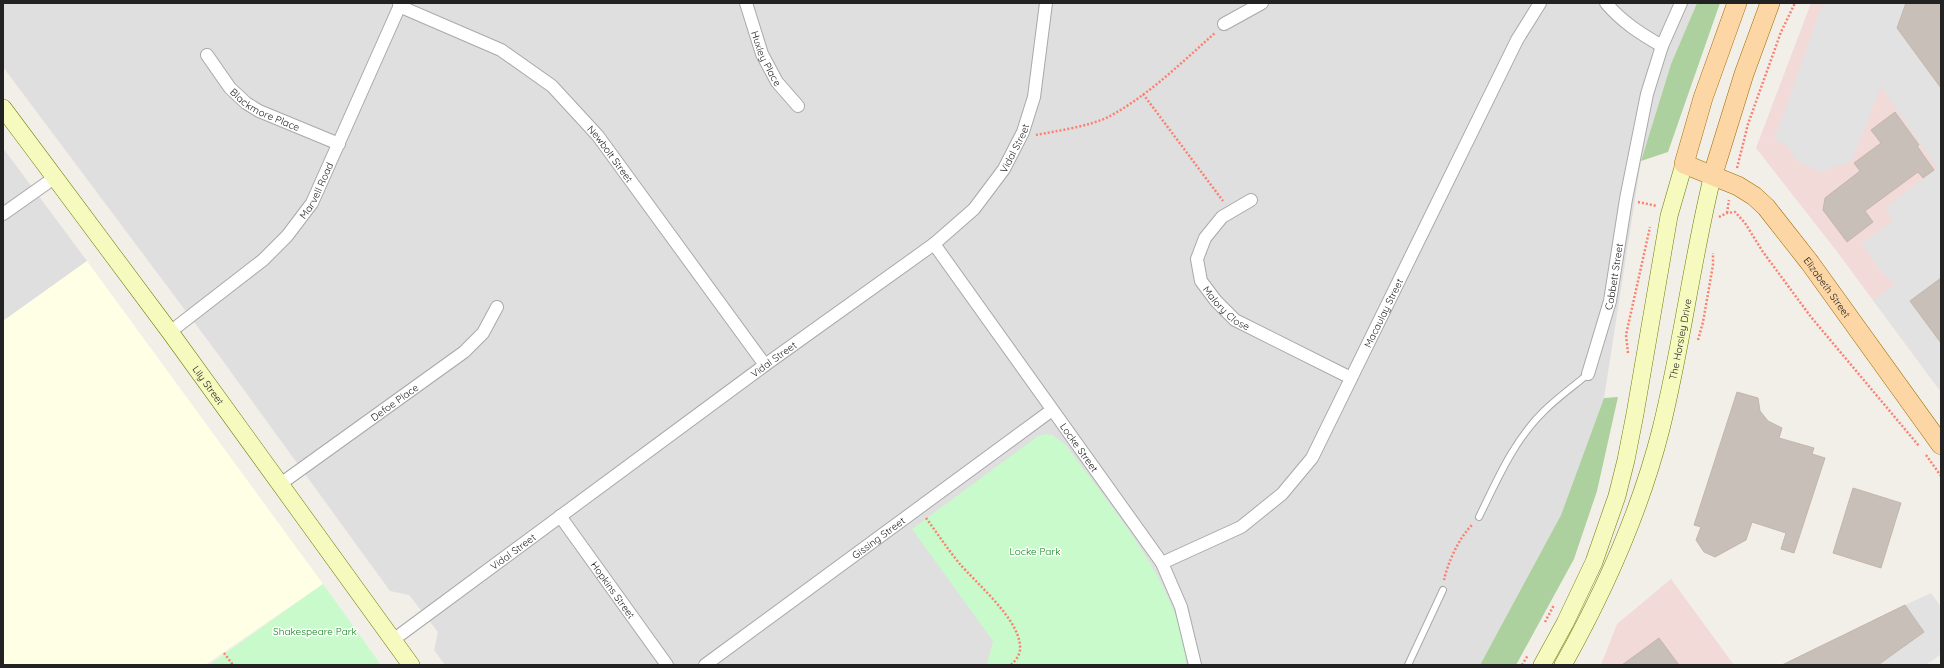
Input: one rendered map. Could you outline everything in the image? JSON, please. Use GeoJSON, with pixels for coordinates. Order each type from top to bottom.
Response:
{"type":"FeatureCollection","features":[{"type":"Feature","properties":{"kind":"main road"},"geometry":{"type":"LineString","coordinates":[[1542,665],[1565,623],[1594,562],[1617,496],[1632,429],[1668,223],[1703,98],[1737,3]]}},
{"type":"Feature","properties":{"kind":"main road","name":"The Horsley Drive"},"geometry":{"type":"LineString","coordinates":[[1563,665],[1615,562],[1627,534],[1648,471],[1660,430],[1677,360],[1702,217],[1713,174],[1744,74],[1770,3]]}},
{"type":"Feature","properties":{"kind":"main road","name":"Lily Street"},"geometry":{"type":"LineString","coordinates":[[3,108],[170,332],[411,665]]}},
{"type":"Feature","properties":{"kind":"main road","name":"Elizabeth Street"},"geometry":{"type":"LineString","coordinates":[[1684,164],[1713,174],[1738,186],[1754,196],[1777,219],[1941,445]]}},
{"type":"Feature","properties":{"kind":"street","name":"Huxley Place"},"geometry":{"type":"LineString","coordinates":[[746,3],[762,54],[777,82],[798,106]]}},
{"type":"Feature","properties":{"kind":"street","name":"Vidal Street"},"geometry":{"type":"LineString","coordinates":[[393,640],[765,365],[934,244],[974,209],[1004,169],[1020,138],[1034,97],[1046,3]]}},
{"type":"Feature","properties":{"kind":"street"},"geometry":{"type":"LineString","coordinates":[[1224,24],[1262,3]]}},
{"type":"Feature","properties":{"kind":"street","name":"Macaulay Street"},"geometry":{"type":"LineString","coordinates":[[1162,563],[1241,527],[1282,494],[1312,458],[1517,40],[1540,3]]}},
{"type":"Feature","properties":{"kind":"street"},"geometry":{"type":"LineString","coordinates":[[1606,3],[1615,14],[1634,30],[1662,46]]}},
{"type":"Feature","properties":{"kind":"street","name":"Cobbett Street"},"geometry":{"type":"LineString","coordinates":[[1588,374],[1610,300],[1626,199],[1647,94],[1662,46],[1681,3]]}},
{"type":"Feature","properties":{"kind":"street","name":"Marvell Road"},"geometry":{"type":"LineString","coordinates":[[170,332],[263,260],[287,236],[312,202],[400,5]]}},
{"type":"Feature","properties":{"kind":"street","name":"Newbolt Street"},"geometry":{"type":"LineString","coordinates":[[400,5],[501,50],[552,86],[598,136],[765,365]]}},
{"type":"Feature","properties":{"kind":"street","name":"Blackmore Place"},"geometry":{"type":"LineString","coordinates":[[207,55],[230,88],[246,103],[259,111],[339,144]]}},
{"type":"Feature","properties":{"kind":"street"},"geometry":{"type":"LineString","coordinates":[[3,214],[54,178]]}},
{"type":"Feature","properties":{"kind":"street","name":"Malory Close"},"geometry":{"type":"LineString","coordinates":[[1251,200],[1222,217],[1205,238],[1197,259],[1202,281],[1216,302],[1235,320],[1351,378]]}},
{"type":"Feature","properties":{"kind":"street","name":"Locke Street"},"geometry":{"type":"LineString","coordinates":[[934,244],[1162,563],[1181,607],[1195,665]]}},
{"type":"Feature","properties":{"kind":"street","name":"Defoe Place"},"geometry":{"type":"LineString","coordinates":[[280,485],[464,352],[483,333],[496,307]]}},
{"type":"Feature","properties":{"kind":"street","name":"Gissing Street"},"geometry":{"type":"LineString","coordinates":[[705,665],[1052,410]]}},
{"type":"Feature","properties":{"kind":"street","name":"Hopkins Street"},"geometry":{"type":"LineString","coordinates":[[560,516],[667,665]]}},
{"type":"Feature","properties":{"kind":"lane","name":"Cobbett Street"},"geometry":{"type":"LineString","coordinates":[[1479,517],[1501,471],[1525,433],[1544,411],[1588,374]]}},
{"type":"Feature","properties":{"kind":"lane"},"geometry":{"type":"LineString","coordinates":[[1408,665],[1442,590]]}},
{"type":"Feature","properties":{"kind":"path"},"geometry":{"type":"LineString","coordinates":[[1742,149],[1750,117],[1781,32],[1795,3]]}},
{"type":"Feature","properties":{"kind":"path"},"geometry":{"type":"LineString","coordinates":[[1020,138],[1070,129],[1109,117],[1143,94],[1224,24]]}},
{"type":"Feature","properties":{"kind":"path"},"geometry":{"type":"LineString","coordinates":[[1143,94],[1231,212]]}},
{"type":"Feature","properties":{"kind":"path"},"geometry":{"type":"LineString","coordinates":[[1626,199],[1656,206],[1654,212]]}},
{"type":"Feature","properties":{"kind":"path"},"geometry":{"type":"LineString","coordinates":[[1715,220],[1720,216],[1735,212],[1741,218],[1759,248],[1811,317],[1924,453],[1941,476]]}},
{"type":"Feature","properties":{"kind":"path"},"geometry":{"type":"LineString","coordinates":[[1628,356],[1626,335],[1650,224]]}},
{"type":"Feature","properties":{"kind":"path"},"geometry":{"type":"LineString","coordinates":[[1696,344],[1703,322],[1713,266],[1713,249]]}},
{"type":"Feature","properties":{"kind":"path"},"geometry":{"type":"LineString","coordinates":[[918,508],[959,563],[1001,608],[1014,629],[1020,645],[1017,659],[1011,665]]}},
{"type":"Feature","properties":{"kind":"path"},"geometry":{"type":"LineString","coordinates":[[1442,590],[1447,570],[1466,531],[1479,517]]}},
{"type":"Feature","properties":{"kind":"path"},"geometry":{"type":"LineString","coordinates":[[1542,629],[1556,602]]}},
{"type":"Feature","properties":{"kind":"path"},"geometry":{"type":"LineString","coordinates":[[224,653],[233,665]]}},
{"type":"Feature","properties":{"kind":"path"},"geometry":{"type":"LineString","coordinates":[[1522,665],[1529,653]]}},
{"type":"Feature","properties":{"kind":"shaded area"},"geometry":{"type":"Polygon","coordinates":[[[3,3],[1697,3],[1671,64],[1641,161],[1604,398],[1561,515],[1480,665],[445,665],[434,650],[438,632],[409,595],[390,591],[215,350],[3,67],[3,3]]]}},
{"type":"Feature","properties":{"kind":"shaded area"},"geometry":{"type":"Polygon","coordinates":[[[1811,3],[1941,3],[1941,392],[1835,249],[1756,148],[1811,3]]]}},
{"type":"Feature","properties":{"kind":"shaded area"},"geometry":{"type":"Polygon","coordinates":[[[1823,3],[1906,3],[1897,28],[1941,88],[1941,278],[1910,301],[1941,343],[1941,392],[1873,300],[1896,284],[1883,273],[1861,244],[1893,220],[1885,208],[1937,168],[1881,86],[1852,161],[1820,172],[1797,161],[1787,145],[1774,140],[1823,3]]]}},
{"type":"Feature","properties":{"kind":"shaded area"},"geometry":{"type":"Polygon","coordinates":[[[3,148],[87,261],[3,321],[3,148]]]}},
{"type":"Feature","properties":{"kind":"shaded area"},"geometry":{"type":"Polygon","coordinates":[[[87,261],[323,584],[205,665],[3,665],[3,321],[87,261]]]}},
{"type":"Feature","properties":{"kind":"shaded area"},"geometry":{"type":"Polygon","coordinates":[[[1671,579],[1734,665],[1601,665],[1617,624],[1671,579]]]}},
{"type":"Feature","properties":{"kind":"shaded area"},"geometry":{"type":"Polygon","coordinates":[[[1931,593],[1941,607],[1941,654],[1926,665],[1878,665],[1924,632],[1905,605],[1931,593]]]}},
{"type":"Feature","properties":{"kind":"green space"},"geometry":{"type":"Polygon","coordinates":[[[1697,3],[1720,3],[1668,152],[1641,161],[1671,64],[1697,3]]]}},
{"type":"Feature","properties":{"kind":"green space"},"geometry":{"type":"Polygon","coordinates":[[[1618,397],[1597,491],[1574,559],[1516,665],[1480,665],[1561,515],[1604,398],[1618,397]]]}},
{"type":"Feature","properties":{"kind":"green space","name":"Locke Park"},"geometry":{"type":"Polygon","coordinates":[[[1045,434],[1052,435],[1065,444],[1141,548],[1158,577],[1172,607],[1182,636],[1186,665],[987,665],[993,641],[912,529],[1038,436],[1045,434]]]}},
{"type":"Feature","properties":{"kind":"green space","name":"Shakespeare Park"},"geometry":{"type":"Polygon","coordinates":[[[323,584],[381,665],[209,665],[323,584]]]}},
{"type":"Feature","properties":{"kind":"building"},"geometry":{"type":"Polygon","coordinates":[[[1906,3],[1941,3],[1941,88],[1897,28],[1906,3]]]}},
{"type":"Feature","properties":{"kind":"building"},"geometry":{"type":"Polygon","coordinates":[[[1895,112],[1919,145],[1917,146],[1934,170],[1923,178],[1918,172],[1865,211],[1873,222],[1847,242],[1823,210],[1825,198],[1860,171],[1854,163],[1881,143],[1871,130],[1895,112]]]}},
{"type":"Feature","properties":{"kind":"building"},"geometry":{"type":"Polygon","coordinates":[[[1941,278],[1941,343],[1910,301],[1941,278]]]}},
{"type":"Feature","properties":{"kind":"building"},"geometry":{"type":"Polygon","coordinates":[[[1737,392],[1758,398],[1760,411],[1768,421],[1782,428],[1779,438],[1814,448],[1812,454],[1825,458],[1794,553],[1781,549],[1786,533],[1752,522],[1746,540],[1715,557],[1704,552],[1696,540],[1701,527],[1694,525],[1737,392]]]}},
{"type":"Feature","properties":{"kind":"building"},"geometry":{"type":"Polygon","coordinates":[[[1853,488],[1901,503],[1881,568],[1833,553],[1853,488]]]}},
{"type":"Feature","properties":{"kind":"building"},"geometry":{"type":"Polygon","coordinates":[[[1905,605],[1924,632],[1878,665],[1782,665],[1905,605]]]}},
{"type":"Feature","properties":{"kind":"building"},"geometry":{"type":"Polygon","coordinates":[[[1659,638],[1679,665],[1622,665],[1659,638]]]}}]}
